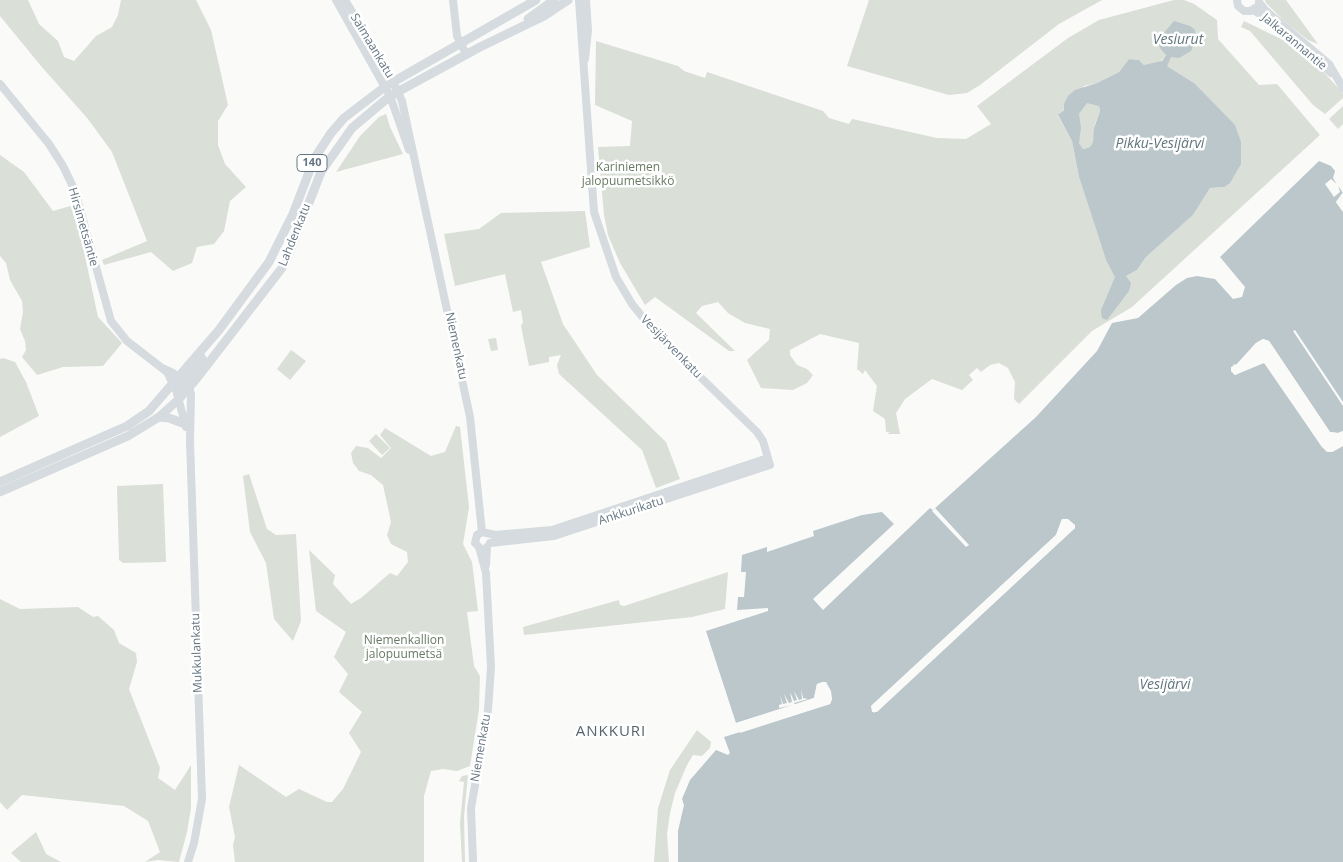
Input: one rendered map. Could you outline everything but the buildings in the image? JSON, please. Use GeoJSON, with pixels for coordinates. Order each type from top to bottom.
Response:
{"type":"FeatureCollection","features":[{"type":"Feature","properties":{"kind":"main road","name":"Lahdenkatu"},"geometry":{"type":"LineString","coordinates":[[181,383],[206,354],[219,330],[269,262],[293,214],[320,148],[344,118],[358,105],[390,84],[536,0]]}},
{"type":"Feature","properties":{"kind":"main road"},"geometry":{"type":"LineString","coordinates":[[520,26],[554,0]]}},
{"type":"Feature","properties":{"kind":"main road","name":"Lahdenkatu"},"geometry":{"type":"LineString","coordinates":[[0,482],[127,426],[149,411],[181,383],[285,264],[321,172],[340,142],[363,116],[394,93],[520,26],[544,16],[568,0]]}},
{"type":"Feature","properties":{"kind":"main road"},"geometry":{"type":"LineString","coordinates":[[0,492],[128,436],[159,417],[178,400],[181,383]]}},
{"type":"Feature","properties":{"kind":"main road"},"geometry":{"type":"LineString","coordinates":[[159,417],[169,418],[185,424]]}},
{"type":"Feature","properties":{"kind":"street","name":"Saimaankatu"},"geometry":{"type":"LineString","coordinates":[[336,0],[390,84]]}},
{"type":"Feature","properties":{"kind":"street","name":"Saimaankatu"},"geometry":{"type":"LineString","coordinates":[[345,0],[390,84]]}},
{"type":"Feature","properties":{"kind":"street"},"geometry":{"type":"LineString","coordinates":[[454,0],[460,44],[466,54]]}},
{"type":"Feature","properties":{"kind":"street","name":"Vesijärvenkatu"},"geometry":{"type":"LineString","coordinates":[[578,0],[594,212],[616,277],[632,304],[657,335],[757,432],[763,441],[769,461]]}},
{"type":"Feature","properties":{"kind":"street","name":"Vesijärvenkatu"},"geometry":{"type":"LineString","coordinates":[[584,64],[588,30],[586,0]]}},
{"type":"Feature","properties":{"kind":"street","name":"Jalkarannantie"},"geometry":{"type":"LineString","coordinates":[[1236,1],[1244,11],[1253,10],[1267,17],[1334,75]]}},
{"type":"Feature","properties":{"kind":"street"},"geometry":{"type":"LineString","coordinates":[[1253,10],[1259,1]]}},
{"type":"Feature","properties":{"kind":"street","name":"Jalkarannantie"},"geometry":{"type":"LineString","coordinates":[[1259,1],[1265,10],[1329,64],[1343,88]]}},
{"type":"Feature","properties":{"kind":"street","name":"Hirsimetsäntie"},"geometry":{"type":"LineString","coordinates":[[0,84],[49,144],[63,166],[75,191],[111,321],[127,341],[181,383]]}},
{"type":"Feature","properties":{"kind":"street","name":"Niemenkatu"},"geometry":{"type":"LineString","coordinates":[[390,84],[416,163],[470,417],[485,541],[491,667],[488,710],[471,808],[473,862]]}},
{"type":"Feature","properties":{"kind":"street","name":"Mukkulankatu"},"geometry":{"type":"LineString","coordinates":[[181,383],[191,420],[190,441],[202,799],[194,843],[188,862]]}},
{"type":"Feature","properties":{"kind":"street","name":"Mukkulankatu"},"geometry":{"type":"LineString","coordinates":[[178,400],[190,441]]}},
{"type":"Feature","properties":{"kind":"street","name":"Ankkurikatu"},"geometry":{"type":"LineString","coordinates":[[485,541],[554,536],[769,461]]}},
{"type":"Feature","properties":{"kind":"green space"},"geometry":{"type":"Polygon","coordinates":[[[0,0],[28,0],[39,24],[58,41],[64,57],[74,61],[96,36],[112,27],[118,15],[121,0],[196,0],[211,30],[228,105],[218,121],[218,145],[225,164],[246,187],[230,201],[224,231],[214,244],[197,247],[192,263],[173,271],[151,252],[104,265],[102,260],[147,241],[112,152],[88,119],[0,16],[0,0]]]}},
{"type":"Feature","properties":{"kind":"green space"},"geometry":{"type":"Polygon","coordinates":[[[869,0],[1102,0],[1059,24],[980,85],[967,93],[949,95],[847,66],[869,0]]]}},
{"type":"Feature","properties":{"kind":"green space","name":"Kariniemen jalopuumetsikkö"},"geometry":{"type":"Polygon","coordinates":[[[1174,0],[1184,0],[1194,4],[1217,20],[1218,39],[1259,85],[1277,84],[1320,135],[1132,307],[1092,331],[1019,404],[1014,399],[1015,382],[1008,368],[999,363],[990,365],[981,372],[977,368],[969,375],[973,380],[962,390],[932,379],[905,399],[896,413],[900,434],[887,434],[890,432],[886,432],[885,419],[873,411],[877,386],[865,370],[863,374],[857,369],[859,343],[820,334],[790,350],[790,355],[797,365],[807,369],[813,375],[807,383],[793,390],[761,388],[747,360],[769,340],[770,329],[745,323],[728,313],[718,302],[702,306],[696,313],[735,351],[729,351],[655,297],[645,305],[620,263],[608,235],[604,215],[598,147],[630,146],[632,121],[595,105],[596,41],[678,66],[684,71],[705,78],[707,72],[823,111],[829,118],[849,124],[852,119],[937,138],[966,139],[991,124],[977,106],[1068,38],[1099,20],[1174,0]],[[1166,55],[1159,63],[1144,65],[1139,60],[1129,59],[1119,72],[1097,83],[1084,86],[1058,116],[1072,141],[1079,177],[1106,260],[1126,276],[1137,270],[1146,257],[1193,215],[1210,188],[1224,187],[1194,83],[1167,66],[1166,55]]]}},
{"type":"Feature","properties":{"kind":"green space"},"geometry":{"type":"Polygon","coordinates":[[[1265,0],[1286,0],[1318,44],[1308,40],[1284,21],[1265,0]]]}},
{"type":"Feature","properties":{"kind":"green space"},"geometry":{"type":"Polygon","coordinates":[[[1244,21],[1283,40],[1315,63],[1343,93],[1343,98],[1325,114],[1313,105],[1250,31],[1241,27],[1244,21]]]}},
{"type":"Feature","properties":{"kind":"green space"},"geometry":{"type":"Polygon","coordinates":[[[1087,102],[1099,106],[1100,111],[1095,124],[1093,142],[1090,147],[1083,149],[1079,143],[1079,114],[1087,102]]]}},
{"type":"Feature","properties":{"kind":"green space"},"geometry":{"type":"Polygon","coordinates":[[[1343,106],[1343,124],[1338,129],[1329,119],[1343,106]]]}},
{"type":"Feature","properties":{"kind":"green space"},"geometry":{"type":"Polygon","coordinates":[[[386,114],[403,154],[336,172],[360,136],[379,117],[386,114]]]}},
{"type":"Feature","properties":{"kind":"green space"},"geometry":{"type":"Polygon","coordinates":[[[0,155],[24,172],[53,211],[74,205],[98,317],[122,343],[103,366],[63,367],[37,375],[22,357],[26,350],[25,341],[20,329],[23,312],[22,301],[10,280],[6,263],[0,256],[0,155]]]}},
{"type":"Feature","properties":{"kind":"green space"},"geometry":{"type":"Polygon","coordinates":[[[585,211],[590,247],[541,262],[563,324],[597,375],[666,442],[680,479],[656,488],[642,450],[559,374],[557,365],[561,355],[549,357],[549,362],[529,366],[521,326],[523,322],[521,310],[513,312],[505,274],[455,286],[444,234],[479,229],[501,213],[585,211]]]}},
{"type":"Feature","properties":{"kind":"green space"},"geometry":{"type":"Polygon","coordinates":[[[496,338],[498,350],[491,351],[488,339],[496,338]]]}},
{"type":"Feature","properties":{"kind":"green space"},"geometry":{"type":"Polygon","coordinates":[[[291,350],[306,361],[290,380],[277,369],[291,350]]]}},
{"type":"Feature","properties":{"kind":"green space"},"geometry":{"type":"Polygon","coordinates":[[[3,358],[15,362],[26,382],[39,416],[0,437],[0,359],[3,358]]]}},
{"type":"Feature","properties":{"kind":"green space","name":"Niemenkallion jalopuumetsä"},"geometry":{"type":"Polygon","coordinates":[[[456,426],[460,427],[469,507],[463,544],[472,562],[478,611],[467,612],[474,666],[480,676],[479,709],[470,766],[457,771],[443,769],[431,771],[424,796],[424,862],[235,862],[233,845],[235,837],[229,807],[239,765],[286,797],[299,789],[327,802],[332,802],[343,789],[361,752],[349,733],[362,712],[339,692],[348,674],[334,657],[346,632],[316,611],[309,550],[335,575],[333,584],[351,604],[361,598],[390,573],[397,576],[408,562],[407,552],[391,544],[387,535],[391,522],[383,485],[371,475],[359,471],[353,463],[351,453],[356,446],[368,448],[381,458],[391,448],[380,435],[385,428],[431,456],[445,452],[456,426]]]}},
{"type":"Feature","properties":{"kind":"green space"},"geometry":{"type":"Polygon","coordinates":[[[376,434],[390,448],[382,455],[369,441],[376,434]]]}},
{"type":"Feature","properties":{"kind":"green space"},"geometry":{"type":"Polygon","coordinates":[[[249,474],[267,529],[276,535],[296,534],[301,621],[293,641],[274,619],[266,563],[250,532],[243,476],[249,474]]]}},
{"type":"Feature","properties":{"kind":"green space"},"geometry":{"type":"Polygon","coordinates":[[[163,484],[166,562],[123,563],[119,560],[117,486],[163,484]]]}},
{"type":"Feature","properties":{"kind":"green space"},"geometry":{"type":"Polygon","coordinates":[[[728,572],[725,609],[692,617],[524,635],[523,627],[619,600],[620,605],[624,606],[728,572]]]}},
{"type":"Feature","properties":{"kind":"green space"},"geometry":{"type":"Polygon","coordinates":[[[0,599],[20,609],[78,607],[93,617],[98,616],[114,630],[119,643],[136,653],[137,662],[129,689],[160,768],[158,778],[175,790],[191,765],[191,808],[179,862],[158,860],[145,862],[160,852],[148,821],[124,806],[22,795],[7,810],[0,802],[0,599]]]}},
{"type":"Feature","properties":{"kind":"green space"},"geometry":{"type":"Polygon","coordinates":[[[697,730],[711,742],[710,748],[702,756],[693,755],[675,793],[667,834],[669,862],[654,862],[658,808],[670,770],[697,730]]]}},
{"type":"Feature","properties":{"kind":"green space"},"geometry":{"type":"Polygon","coordinates":[[[468,775],[464,816],[465,862],[462,862],[460,823],[464,782],[459,781],[462,776],[468,775]]]}},
{"type":"Feature","properties":{"kind":"green space"},"geometry":{"type":"Polygon","coordinates":[[[36,832],[46,854],[61,862],[21,862],[11,853],[36,832]]]}},
{"type":"Feature","properties":{"kind":"water","name":"Pikku-Vesijärvi"},"geometry":{"type":"Polygon","coordinates":[[[1174,21],[1190,26],[1195,30],[1196,39],[1191,51],[1179,58],[1171,57],[1167,66],[1194,83],[1235,125],[1241,142],[1241,164],[1230,183],[1224,187],[1210,188],[1193,215],[1146,257],[1137,270],[1126,276],[1131,283],[1129,291],[1107,320],[1102,318],[1101,310],[1115,277],[1106,260],[1079,177],[1072,141],[1058,115],[1064,110],[1064,104],[1068,96],[1075,90],[1097,83],[1119,72],[1129,59],[1139,60],[1144,65],[1162,61],[1166,55],[1160,48],[1158,40],[1174,21]],[[1087,103],[1079,114],[1081,128],[1079,143],[1083,149],[1090,147],[1093,142],[1094,128],[1100,111],[1099,106],[1087,103]]]}},
{"type":"Feature","properties":{"kind":"water","name":"Vesijärvi"},"geometry":{"type":"Polygon","coordinates":[[[1319,161],[1331,166],[1335,171],[1333,178],[1343,193],[1336,202],[1343,212],[1343,431],[1338,433],[1330,432],[1269,341],[1263,339],[1256,343],[1236,365],[1231,367],[1231,371],[1235,375],[1264,363],[1268,366],[1322,447],[1332,452],[1343,446],[1343,862],[678,862],[678,831],[684,805],[682,799],[690,780],[716,750],[728,755],[730,753],[724,737],[830,704],[832,699],[826,682],[817,684],[814,698],[736,723],[706,631],[768,611],[768,608],[737,610],[738,597],[744,597],[746,572],[741,572],[742,555],[767,547],[767,552],[814,536],[813,531],[862,515],[882,512],[894,524],[813,599],[823,610],[930,508],[933,510],[1036,417],[1097,351],[1112,323],[1138,318],[1176,285],[1187,278],[1197,276],[1215,279],[1233,299],[1242,297],[1245,287],[1220,257],[1319,161]],[[1062,519],[1056,535],[871,706],[874,713],[1075,528],[1075,525],[1062,519]]]}},
{"type":"Feature","properties":{"kind":"pier"},"geometry":{"type":"Polygon","coordinates":[[[1337,172],[1336,177],[1343,188],[1343,192],[1338,185],[1340,192],[1334,197],[1325,184],[1331,179],[1337,184],[1333,178],[1337,172]]]}},
{"type":"Feature","properties":{"kind":"pier"},"geometry":{"type":"Polygon","coordinates":[[[1343,192],[1343,197],[1339,202],[1343,212],[1336,202],[1343,192]]]}},
{"type":"Feature","properties":{"kind":"pier"},"geometry":{"type":"Polygon","coordinates":[[[1295,330],[1343,402],[1343,406],[1293,331],[1295,330]]]}},
{"type":"Feature","properties":{"kind":"pier"},"geometry":{"type":"Polygon","coordinates":[[[1263,339],[1269,341],[1330,432],[1338,433],[1343,431],[1343,434],[1334,436],[1328,434],[1267,343],[1263,342],[1258,345],[1233,370],[1236,372],[1257,362],[1265,361],[1270,364],[1324,446],[1332,450],[1343,444],[1343,446],[1332,452],[1327,452],[1322,447],[1264,363],[1235,375],[1231,371],[1234,364],[1236,365],[1256,343],[1263,339]]]}},
{"type":"Feature","properties":{"kind":"pier"},"geometry":{"type":"Polygon","coordinates":[[[935,508],[969,545],[966,547],[932,511],[935,508]]]}},
{"type":"Feature","properties":{"kind":"pier"},"geometry":{"type":"Polygon","coordinates":[[[1062,519],[1068,519],[1075,525],[1075,528],[877,712],[872,712],[871,706],[1056,535],[1062,519]],[[1063,521],[1058,537],[873,710],[1072,527],[1063,521]]]}},
{"type":"Feature","properties":{"kind":"pier"},"geometry":{"type":"Polygon","coordinates":[[[826,682],[831,691],[832,699],[830,704],[740,733],[739,730],[829,702],[828,692],[823,684],[820,686],[816,700],[737,725],[736,723],[793,705],[779,708],[779,705],[782,704],[780,695],[783,704],[787,703],[784,694],[789,703],[792,702],[790,692],[794,701],[797,700],[794,691],[799,700],[802,699],[801,689],[803,698],[808,699],[794,703],[795,705],[814,698],[817,684],[826,682]]]}},
{"type":"Feature","properties":{"kind":"district","name":"ANKKURI"},"geometry":{"type":"Point","coordinates":[611,732]}},
{"type":"Feature","properties":{"kind":"water label","name":"Vesiurut"},"geometry":{"type":"Point","coordinates":[1178,40]}}]}
